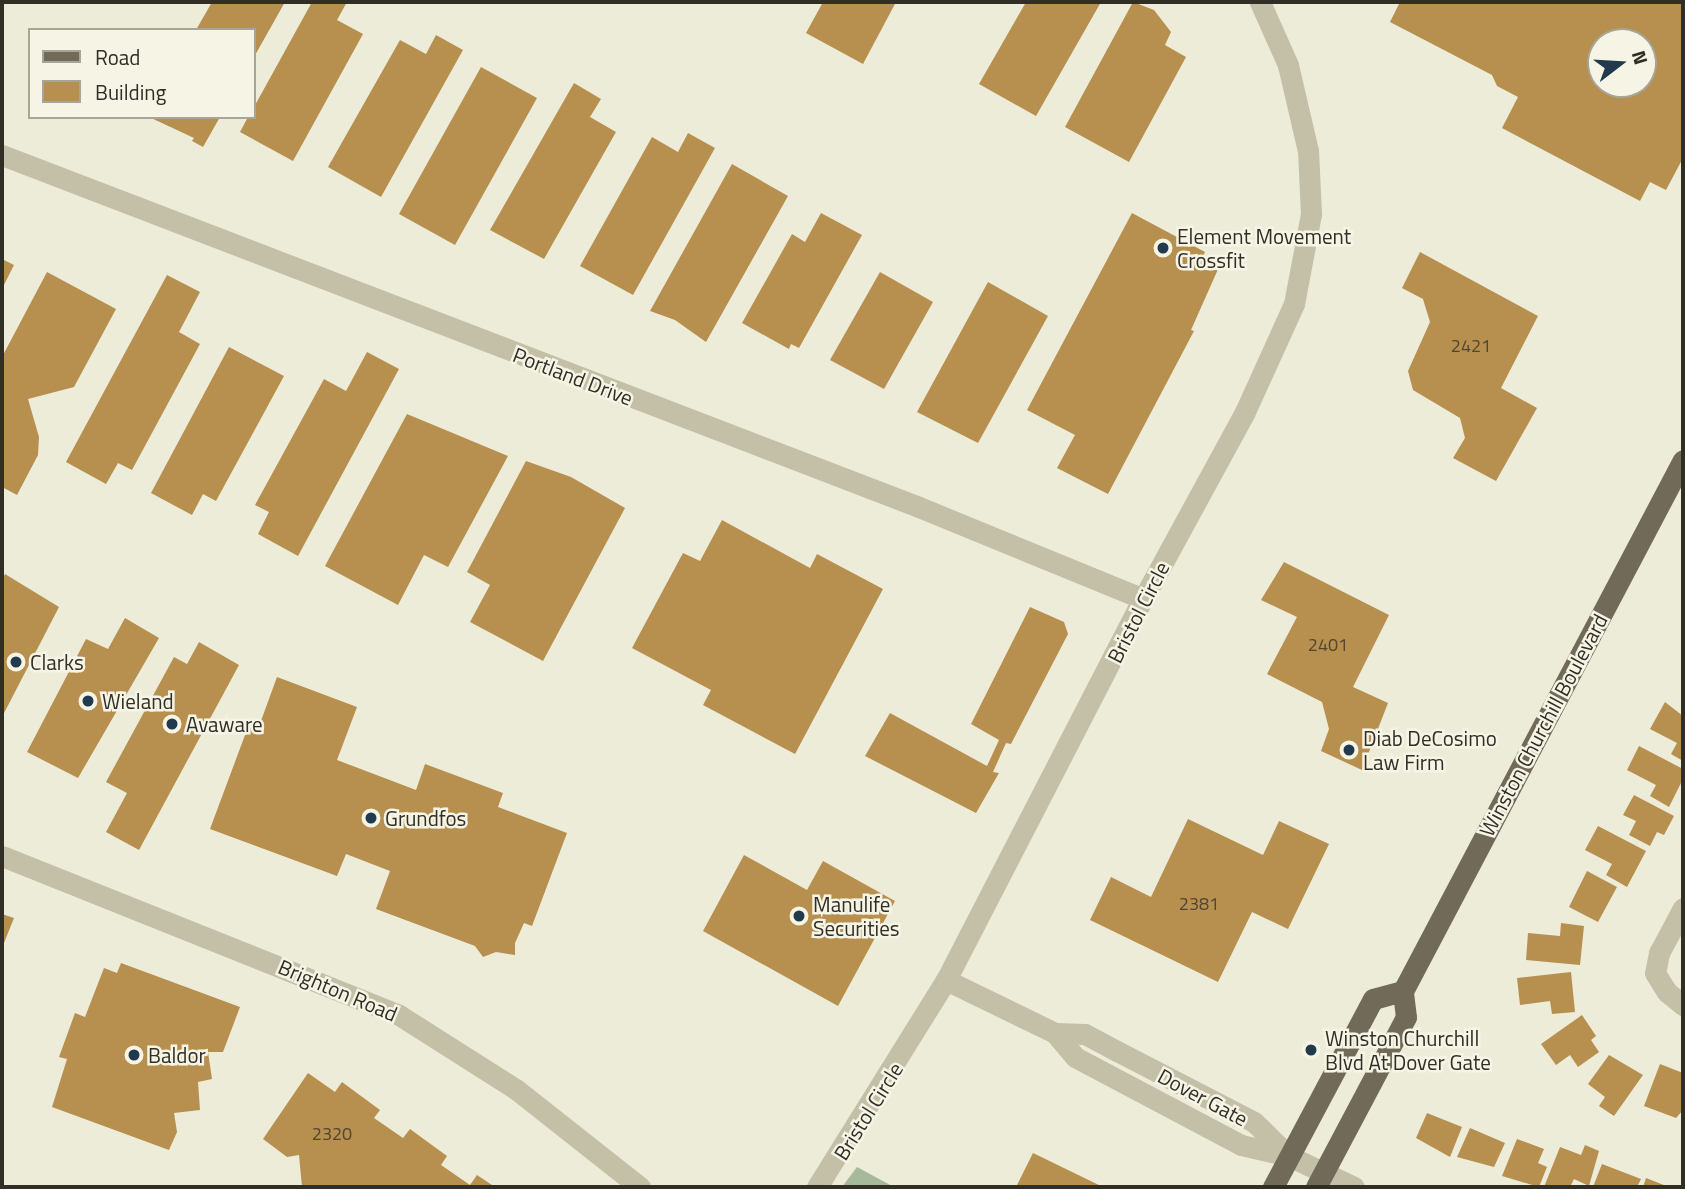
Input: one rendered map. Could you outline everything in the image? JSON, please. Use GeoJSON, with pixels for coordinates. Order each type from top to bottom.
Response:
{"type":"FeatureCollection","features":[{"type":"Feature","properties":{"kind":"main road","name":"Winston Churchill Boulevard"},"geometry":{"type":"LineString","coordinates":[[1320,1180],[1406,1017],[1404,991],[1683,460]]}},
{"type":"Feature","properties":{"kind":"main road"},"geometry":{"type":"LineString","coordinates":[[1273,1187],[1373,999],[1404,991]]}},
{"type":"Feature","properties":{"kind":"street","name":"Bristol Circle"},"geometry":{"type":"LineString","coordinates":[[817,1187],[946,980],[1143,599],[1272,360],[1294,304],[1305,254],[1310,181],[1301,104],[1260,2]]}},
{"type":"Feature","properties":{"kind":"street","name":"Portland Drive"},"geometry":{"type":"LineString","coordinates":[[2,155],[919,507],[1143,599]]}},
{"type":"Feature","properties":{"kind":"street","name":"Brighton Road"},"geometry":{"type":"LineString","coordinates":[[2,856],[399,1015],[517,1090],[640,1187]]}},
{"type":"Feature","properties":{"kind":"street"},"geometry":{"type":"LineString","coordinates":[[1683,908],[1659,953],[1655,973],[1667,992],[1683,1005]]}},
{"type":"Feature","properties":{"kind":"street","name":"Dover Gate"},"geometry":{"type":"LineString","coordinates":[[946,980],[1055,1032],[1075,1057],[1217,1133],[1241,1145],[1289,1156],[1320,1180],[1354,1187]]}},
{"type":"Feature","properties":{"kind":"green space"},"geometry":{"type":"Polygon","coordinates":[[[857,1167],[894,1187],[842,1187],[857,1167]]]}},
{"type":"Feature","properties":{"kind":"building"},"geometry":{"type":"Polygon","coordinates":[[[212,2],[285,2],[256,53],[256,28],[197,28],[212,2]]]}},
{"type":"Feature","properties":{"kind":"building"},"geometry":{"type":"Polygon","coordinates":[[[312,2],[347,2],[337,20],[363,34],[293,161],[240,132],[247,119],[256,119],[256,103],[312,2]]]}},
{"type":"Feature","properties":{"kind":"building"},"geometry":{"type":"Polygon","coordinates":[[[823,2],[896,2],[863,64],[806,33],[823,2]]]}},
{"type":"Feature","properties":{"kind":"building"},"geometry":{"type":"Polygon","coordinates":[[[1026,2],[1101,2],[1036,116],[979,84],[1026,2]]]}},
{"type":"Feature","properties":{"kind":"building"},"geometry":{"type":"Polygon","coordinates":[[[1133,2],[1154,10],[1171,32],[1165,45],[1186,57],[1129,162],[1065,127],[1133,2]]]}},
{"type":"Feature","properties":{"kind":"building"},"geometry":{"type":"Polygon","coordinates":[[[1400,2],[1683,2],[1683,158],[1666,190],[1650,182],[1640,201],[1502,128],[1518,97],[1497,86],[1492,75],[1390,22],[1400,2]]]}},
{"type":"Feature","properties":{"kind":"building"},"geometry":{"type":"Polygon","coordinates":[[[436,35],[463,50],[381,197],[328,167],[400,40],[426,54],[436,35]]]}},
{"type":"Feature","properties":{"kind":"building"},"geometry":{"type":"Polygon","coordinates":[[[481,67],[537,98],[455,245],[399,214],[481,67]]]}},
{"type":"Feature","properties":{"kind":"building"},"geometry":{"type":"Polygon","coordinates":[[[574,83],[601,99],[590,117],[616,132],[544,259],[490,230],[574,83]]]}},
{"type":"Feature","properties":{"kind":"building"},"geometry":{"type":"Polygon","coordinates":[[[153,119],[219,119],[203,147],[192,141],[194,138],[153,119]]]}},
{"type":"Feature","properties":{"kind":"building"},"geometry":{"type":"Polygon","coordinates":[[[688,133],[715,148],[633,295],[580,266],[652,137],[678,152],[688,133]]]}},
{"type":"Feature","properties":{"kind":"building"},"geometry":{"type":"Polygon","coordinates":[[[732,164],[788,196],[706,342],[675,320],[650,311],[732,164]]]}},
{"type":"Feature","properties":{"kind":"building"},"geometry":{"type":"Polygon","coordinates":[[[821,213],[862,235],[799,348],[791,344],[789,349],[742,323],[792,234],[805,242],[821,213]]]}},
{"type":"Feature","properties":{"kind":"building"},"geometry":{"type":"Polygon","coordinates":[[[1132,213],[1205,252],[1202,258],[1219,267],[1191,330],[1194,331],[1108,494],[1057,468],[1075,435],[1027,410],[1132,213]]]}},
{"type":"Feature","properties":{"kind":"building"},"geometry":{"type":"Polygon","coordinates":[[[1420,252],[1538,316],[1501,388],[1537,408],[1496,481],[1453,458],[1465,438],[1460,418],[1413,390],[1408,371],[1430,322],[1423,299],[1402,288],[1420,252]]]}},
{"type":"Feature","properties":{"kind":"building"},"geometry":{"type":"Polygon","coordinates":[[[2,259],[14,265],[2,289],[2,259]]]}},
{"type":"Feature","properties":{"kind":"building"},"geometry":{"type":"Polygon","coordinates":[[[47,272],[116,309],[74,387],[28,399],[39,437],[38,455],[17,495],[2,487],[2,357],[47,272]]]}},
{"type":"Feature","properties":{"kind":"building"},"geometry":{"type":"Polygon","coordinates":[[[880,272],[933,302],[884,389],[830,360],[880,272]]]}},
{"type":"Feature","properties":{"kind":"building"},"geometry":{"type":"Polygon","coordinates":[[[167,275],[200,292],[179,332],[200,344],[132,470],[118,463],[106,484],[66,462],[167,275]]]}},
{"type":"Feature","properties":{"kind":"building"},"geometry":{"type":"Polygon","coordinates":[[[988,282],[1048,316],[978,443],[917,412],[988,282]]]}},
{"type":"Feature","properties":{"kind":"building"},"geometry":{"type":"Polygon","coordinates":[[[229,347],[284,376],[216,501],[203,494],[192,515],[151,493],[229,347]]]}},
{"type":"Feature","properties":{"kind":"building"},"geometry":{"type":"Polygon","coordinates":[[[367,352],[399,369],[298,556],[258,534],[269,512],[255,505],[324,379],[346,391],[367,352]]]}},
{"type":"Feature","properties":{"kind":"building"},"geometry":{"type":"Polygon","coordinates":[[[407,414],[508,456],[448,567],[424,555],[398,605],[325,566],[407,414]]]}},
{"type":"Feature","properties":{"kind":"building"},"geometry":{"type":"Polygon","coordinates":[[[526,461],[571,477],[625,508],[543,661],[470,622],[490,585],[467,572],[526,461]]]}},
{"type":"Feature","properties":{"kind":"building"},"geometry":{"type":"Polygon","coordinates":[[[722,520],[810,568],[817,554],[883,589],[795,754],[703,705],[711,690],[632,648],[683,553],[700,561],[722,520]]]}},
{"type":"Feature","properties":{"kind":"building"},"geometry":{"type":"Polygon","coordinates":[[[1284,562],[1389,615],[1353,687],[1388,703],[1362,770],[1321,751],[1329,729],[1322,702],[1267,674],[1297,617],[1261,600],[1284,562]]]}},
{"type":"Feature","properties":{"kind":"building","name":"Clarks"},"geometry":{"type":"Polygon","coordinates":[[[5,574],[59,607],[2,717],[2,580],[5,574]]]}},
{"type":"Feature","properties":{"kind":"building"},"geometry":{"type":"Polygon","coordinates":[[[1030,607],[1064,622],[1068,634],[1011,744],[1006,743],[993,772],[999,773],[976,813],[865,756],[890,713],[987,766],[999,740],[971,724],[1030,607]]]}},
{"type":"Feature","properties":{"kind":"building","name":"Wieland"},"geometry":{"type":"Polygon","coordinates":[[[125,618],[159,638],[78,778],[27,752],[86,639],[108,649],[125,618]]]}},
{"type":"Feature","properties":{"kind":"building","name":"Avaware"},"geometry":{"type":"Polygon","coordinates":[[[199,642],[239,665],[139,850],[106,832],[127,793],[106,782],[174,657],[187,664],[199,642]]]}},
{"type":"Feature","properties":{"kind":"building","name":"Grundfos"},"geometry":{"type":"Polygon","coordinates":[[[277,677],[357,707],[337,760],[416,790],[425,764],[503,793],[498,807],[567,833],[532,926],[524,923],[515,943],[515,955],[496,952],[483,957],[475,946],[376,909],[390,871],[346,854],[337,876],[210,829],[248,727],[258,729],[277,677]]]}},
{"type":"Feature","properties":{"kind":"building"},"geometry":{"type":"Polygon","coordinates":[[[1665,702],[1683,716],[1683,761],[1671,754],[1677,743],[1650,729],[1665,702]]]}},
{"type":"Feature","properties":{"kind":"building"},"geometry":{"type":"Polygon","coordinates":[[[1639,746],[1683,769],[1683,779],[1669,807],[1650,796],[1656,785],[1627,770],[1639,746]]]}},
{"type":"Feature","properties":{"kind":"building"},"geometry":{"type":"Polygon","coordinates":[[[1634,795],[1674,816],[1664,835],[1657,832],[1650,846],[1629,835],[1636,821],[1623,815],[1634,795]]]}},
{"type":"Feature","properties":{"kind":"building"},"geometry":{"type":"Polygon","coordinates":[[[1188,819],[1263,855],[1279,821],[1329,844],[1288,929],[1252,912],[1218,982],[1090,920],[1111,877],[1151,897],[1188,819]]]}},
{"type":"Feature","properties":{"kind":"building"},"geometry":{"type":"Polygon","coordinates":[[[1598,826],[1646,851],[1627,887],[1606,875],[1612,864],[1585,850],[1598,826]]]}},
{"type":"Feature","properties":{"kind":"building","name":"Manulife Securities"},"geometry":{"type":"Polygon","coordinates":[[[744,855],[807,890],[823,861],[895,901],[838,1006],[703,931],[744,855]]]}},
{"type":"Feature","properties":{"kind":"building"},"geometry":{"type":"Polygon","coordinates":[[[1587,871],[1617,887],[1598,922],[1569,907],[1587,871]]]}},
{"type":"Feature","properties":{"kind":"building"},"geometry":{"type":"Polygon","coordinates":[[[2,914],[14,918],[2,948],[2,914]]]}},
{"type":"Feature","properties":{"kind":"building"},"geometry":{"type":"Polygon","coordinates":[[[1561,923],[1584,926],[1580,965],[1526,960],[1528,933],[1560,936],[1561,923]]]}},
{"type":"Feature","properties":{"kind":"building","name":"Baldor"},"geometry":{"type":"Polygon","coordinates":[[[121,963],[240,1007],[223,1052],[208,1052],[212,1079],[198,1082],[200,1110],[174,1113],[177,1132],[169,1150],[52,1107],[67,1059],[59,1057],[75,1013],[85,1017],[104,968],[117,973],[121,963]]]}},
{"type":"Feature","properties":{"kind":"building"},"geometry":{"type":"Polygon","coordinates":[[[1571,972],[1575,1012],[1552,1014],[1550,1001],[1520,1005],[1517,978],[1571,972]]]}},
{"type":"Feature","properties":{"kind":"building"},"geometry":{"type":"Polygon","coordinates":[[[1582,1015],[1596,1036],[1591,1040],[1599,1052],[1578,1067],[1570,1055],[1556,1065],[1541,1044],[1582,1015]]]}},
{"type":"Feature","properties":{"kind":"building"},"geometry":{"type":"Polygon","coordinates":[[[1609,1055],[1643,1075],[1614,1116],[1599,1106],[1605,1097],[1588,1084],[1609,1055]]]}},
{"type":"Feature","properties":{"kind":"building"},"geometry":{"type":"Polygon","coordinates":[[[1660,1064],[1683,1073],[1683,1110],[1676,1118],[1644,1106],[1660,1064]]]}},
{"type":"Feature","properties":{"kind":"building"},"geometry":{"type":"Polygon","coordinates":[[[308,1073],[335,1092],[342,1082],[380,1110],[374,1118],[403,1138],[410,1129],[447,1156],[441,1165],[470,1185],[477,1175],[495,1187],[302,1187],[299,1155],[287,1157],[263,1139],[308,1073]]]}},
{"type":"Feature","properties":{"kind":"building"},"geometry":{"type":"Polygon","coordinates":[[[1427,1113],[1462,1127],[1450,1157],[1416,1138],[1427,1113]]]}},
{"type":"Feature","properties":{"kind":"building"},"geometry":{"type":"Polygon","coordinates":[[[1470,1128],[1505,1143],[1494,1167],[1457,1157],[1470,1128]]]}},
{"type":"Feature","properties":{"kind":"building"},"geometry":{"type":"Polygon","coordinates":[[[1517,1139],[1544,1149],[1538,1163],[1547,1167],[1539,1187],[1502,1176],[1517,1139]]]}},
{"type":"Feature","properties":{"kind":"building"},"geometry":{"type":"Polygon","coordinates":[[[1585,1145],[1599,1151],[1589,1186],[1574,1179],[1570,1187],[1544,1187],[1560,1147],[1581,1155],[1585,1145]]]}},
{"type":"Feature","properties":{"kind":"building"},"geometry":{"type":"Polygon","coordinates":[[[1033,1153],[1103,1187],[1016,1187],[1033,1153]]]}},
{"type":"Feature","properties":{"kind":"building"},"geometry":{"type":"Polygon","coordinates":[[[1602,1164],[1641,1179],[1637,1187],[1593,1187],[1602,1164]]]}},
{"type":"Feature","properties":{"kind":"building"},"geometry":{"type":"Polygon","coordinates":[[[1646,1178],[1669,1187],[1643,1187],[1646,1178]]]}},
{"type":"Feature","properties":{"kind":"place","name":"Element Movement Crossfit"},"geometry":{"type":"Point","coordinates":[1163,248]}},
{"type":"Feature","properties":{"kind":"place","name":"Clarks"},"geometry":{"type":"Point","coordinates":[16,662]}},
{"type":"Feature","properties":{"kind":"place","name":"Wieland"},"geometry":{"type":"Point","coordinates":[88,701]}},
{"type":"Feature","properties":{"kind":"place","name":"Avaware"},"geometry":{"type":"Point","coordinates":[172,724]}},
{"type":"Feature","properties":{"kind":"place","name":"Diab DeCosimo Law Firm"},"geometry":{"type":"Point","coordinates":[1349,750]}},
{"type":"Feature","properties":{"kind":"place","name":"Grundfos"},"geometry":{"type":"Point","coordinates":[371,818]}},
{"type":"Feature","properties":{"kind":"place","name":"Manulife Securities"},"geometry":{"type":"Point","coordinates":[799,916]}},
{"type":"Feature","properties":{"kind":"place","name":"Winston Churchill Blvd At Dover Gate"},"geometry":{"type":"Point","coordinates":[1311,1050]}},
{"type":"Feature","properties":{"kind":"place","name":"Baldor"},"geometry":{"type":"Point","coordinates":[134,1055]}}]}
